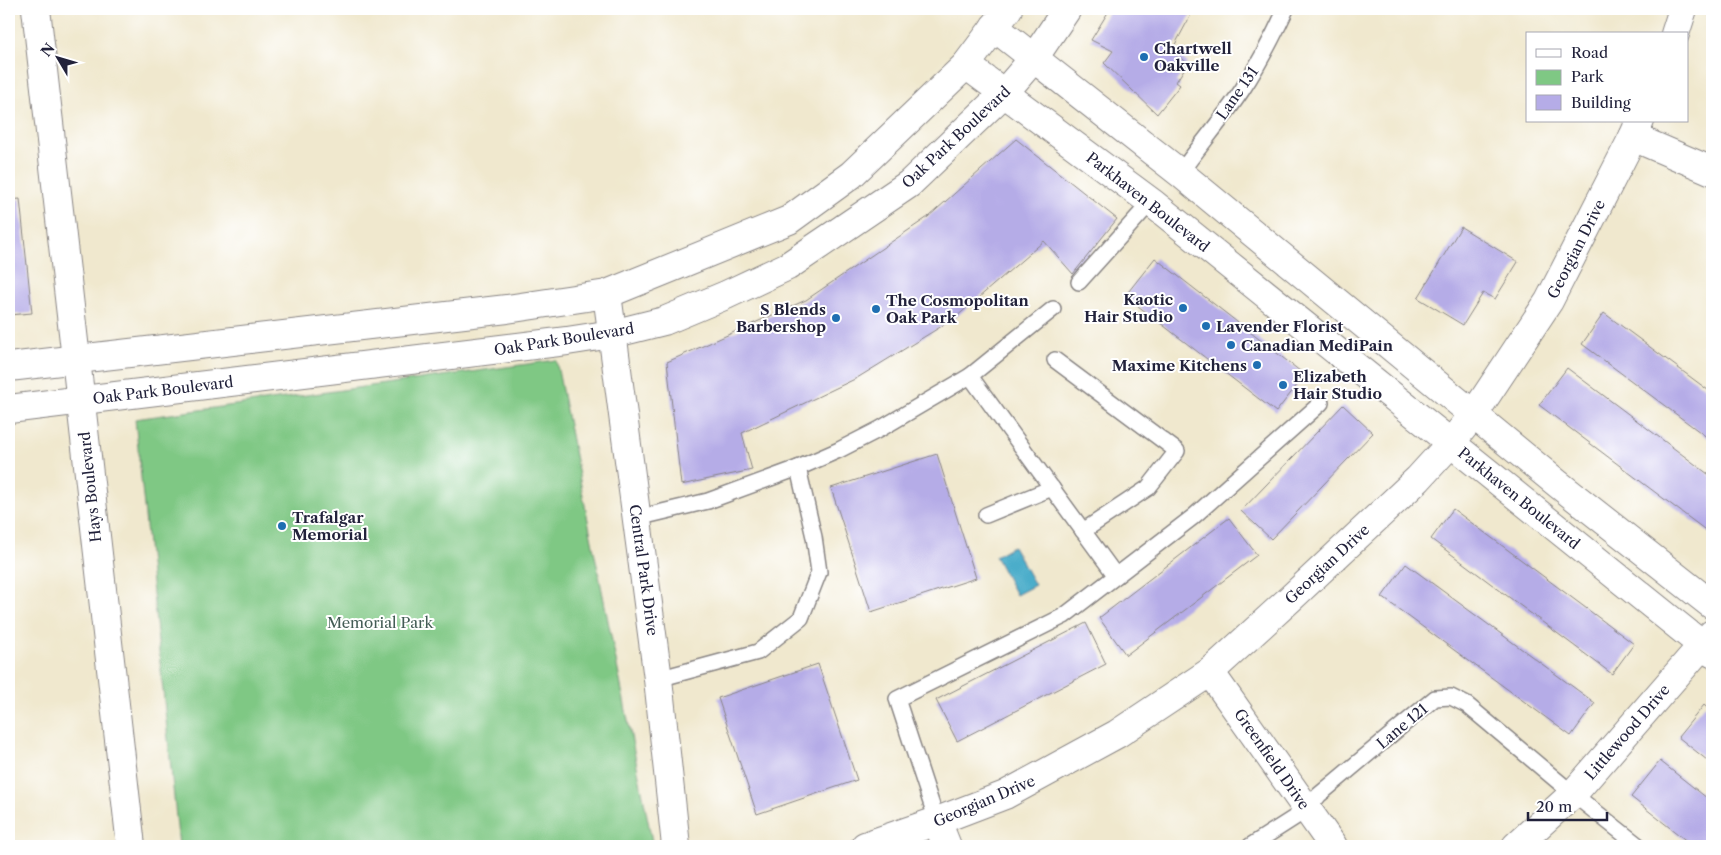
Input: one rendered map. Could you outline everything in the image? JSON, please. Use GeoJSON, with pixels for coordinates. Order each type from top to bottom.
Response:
{"type":"FeatureCollection","features":[{"type":"Feature","properties":{"kind":"street","name":"Hays Boulevard"},"geometry":{"type":"LineString","coordinates":[[36,9],[131,846]]}},
{"type":"Feature","properties":{"kind":"street","name":"Oak Park Boulevard"},"geometry":{"type":"LineString","coordinates":[[9,409],[567,341],[612,334],[664,321],[726,296],[788,266],[909,184],[1004,93],[1034,58],[1067,9]]}},
{"type":"Feature","properties":{"kind":"street"},"geometry":{"type":"LineString","coordinates":[[1676,32],[1683,9]]}},
{"type":"Feature","properties":{"kind":"street"},"geometry":{"type":"LineString","coordinates":[[9,367],[508,309],[607,294],[789,220],[851,175],[966,65],[1001,18],[1034,58],[1180,173],[1558,484],[1712,605]]}},
{"type":"Feature","properties":{"kind":"street","name":"Parkhaven Boulevard"},"geometry":{"type":"LineString","coordinates":[[966,65],[1151,202],[1450,444],[1709,644]]}},
{"type":"Feature","properties":{"kind":"street"},"geometry":{"type":"LineString","coordinates":[[1637,129],[1712,171]]}},
{"type":"Feature","properties":{"kind":"street","name":"Georgian Drive"},"geometry":{"type":"LineString","coordinates":[[865,846],[942,834],[1005,795],[1116,734],[1210,672],[1290,599],[1418,479],[1474,414],[1549,301],[1637,129]]}},
{"type":"Feature","properties":{"kind":"street","name":"Central Park Drive"},"geometry":{"type":"LineString","coordinates":[[607,294],[658,679],[676,846]]}},
{"type":"Feature","properties":{"kind":"street"},"geometry":{"type":"LineString","coordinates":[[1327,343],[1344,308]]}},
{"type":"Feature","properties":{"kind":"street","name":"Littlewood Drive"},"geometry":{"type":"LineString","coordinates":[[1516,846],[1573,794],[1709,644]]}},
{"type":"Feature","properties":{"kind":"street","name":"Greenfield Drive"},"geometry":{"type":"LineString","coordinates":[[1210,672],[1333,846]]}},
{"type":"Feature","properties":{"kind":"lane","name":"Lane 131"},"geometry":{"type":"LineString","coordinates":[[1180,173],[1196,149],[1242,91],[1272,41],[1286,9]]}},
{"type":"Feature","properties":{"kind":"lane"},"geometry":{"type":"LineString","coordinates":[[1079,282],[1151,202]]}},
{"type":"Feature","properties":{"kind":"lane"},"geometry":{"type":"LineString","coordinates":[[637,518],[708,500],[798,468],[839,450],[880,429],[970,376],[1053,309]]}},
{"type":"Feature","properties":{"kind":"lane"},"geometry":{"type":"LineString","coordinates":[[1055,360],[1177,451],[1148,488],[1084,531]]}},
{"type":"Feature","properties":{"kind":"lane"},"geometry":{"type":"LineString","coordinates":[[970,376],[1116,576]]}},
{"type":"Feature","properties":{"kind":"lane"},"geometry":{"type":"LineString","coordinates":[[942,834],[897,699],[1064,616],[1193,517],[1321,403]]}},
{"type":"Feature","properties":{"kind":"lane"},"geometry":{"type":"LineString","coordinates":[[658,679],[758,652],[801,618],[819,572],[814,537],[798,468]]}},
{"type":"Feature","properties":{"kind":"lane"},"geometry":{"type":"LineString","coordinates":[[986,515],[1052,488]]}},
{"type":"Feature","properties":{"kind":"lane","name":"Lane 121"},"geometry":{"type":"LineString","coordinates":[[1250,846],[1308,809],[1324,791],[1435,698],[1451,697],[1467,705],[1573,794],[1639,846]]}},
{"type":"Feature","properties":{"kind":"green space","name":"Memorial Park"},"geometry":{"type":"Polygon","coordinates":[[[556,360],[653,846],[179,846],[135,419],[556,360]]]}},
{"type":"Feature","properties":{"kind":"water"},"geometry":{"type":"Polygon","coordinates":[[[1013,546],[1035,585],[1016,595],[995,556],[1013,546]]]}},
{"type":"Feature","properties":{"kind":"building","name":"Chartwell Oakville"},"geometry":{"type":"Polygon","coordinates":[[[1110,9],[1194,9],[1171,52],[1188,63],[1176,82],[1180,85],[1157,114],[1104,63],[1113,51],[1091,40],[1110,9]]]}},
{"type":"Feature","properties":{"kind":"building","name":"The Cosmopolitan Oak Park"},"geometry":{"type":"Polygon","coordinates":[[[1016,139],[1117,219],[1073,274],[1044,241],[955,318],[857,378],[742,433],[752,470],[681,485],[667,362],[806,300],[928,217],[1016,139]]]}},
{"type":"Feature","properties":{"kind":"building"},"geometry":{"type":"Polygon","coordinates":[[[20,199],[32,313],[9,315],[9,200],[20,199]]]}},
{"type":"Feature","properties":{"kind":"building"},"geometry":{"type":"Polygon","coordinates":[[[1461,227],[1518,262],[1495,299],[1483,293],[1463,325],[1418,298],[1461,227]]]}},
{"type":"Feature","properties":{"kind":"building"},"geometry":{"type":"Polygon","coordinates":[[[1155,258],[1305,375],[1276,412],[1125,296],[1155,258]]]}},
{"type":"Feature","properties":{"kind":"building"},"geometry":{"type":"Polygon","coordinates":[[[1604,313],[1712,393],[1712,441],[1582,344],[1604,313]]]}},
{"type":"Feature","properties":{"kind":"building"},"geometry":{"type":"Polygon","coordinates":[[[1567,368],[1712,477],[1712,535],[1539,405],[1567,368]]]}},
{"type":"Feature","properties":{"kind":"building"},"geometry":{"type":"Polygon","coordinates":[[[1343,405],[1373,433],[1271,539],[1241,511],[1343,405]]]}},
{"type":"Feature","properties":{"kind":"building"},"geometry":{"type":"Polygon","coordinates":[[[937,454],[976,578],[871,612],[831,488],[937,454]]]}},
{"type":"Feature","properties":{"kind":"building"},"geometry":{"type":"Polygon","coordinates":[[[1453,509],[1634,644],[1612,674],[1431,539],[1453,509]]]}},
{"type":"Feature","properties":{"kind":"building"},"geometry":{"type":"Polygon","coordinates":[[[1229,518],[1257,555],[1126,655],[1099,618],[1229,518]]]}},
{"type":"Feature","properties":{"kind":"building"},"geometry":{"type":"Polygon","coordinates":[[[1406,564],[1595,703],[1571,736],[1382,597],[1406,564]]]}},
{"type":"Feature","properties":{"kind":"building"},"geometry":{"type":"Polygon","coordinates":[[[1086,623],[1106,664],[957,741],[936,700],[1086,623]]]}},
{"type":"Feature","properties":{"kind":"building"},"geometry":{"type":"Polygon","coordinates":[[[818,664],[857,780],[757,814],[718,698],[818,664]]]}},
{"type":"Feature","properties":{"kind":"building"},"geometry":{"type":"Polygon","coordinates":[[[1704,705],[1712,712],[1712,764],[1678,737],[1704,705]]]}},
{"type":"Feature","properties":{"kind":"building"},"geometry":{"type":"Polygon","coordinates":[[[1660,761],[1712,802],[1712,846],[1693,846],[1631,797],[1660,761]]]}},
{"type":"Feature","properties":{"kind":"place","name":"Chartwell Oakville"},"geometry":{"type":"Point","coordinates":[1144,57]}},
{"type":"Feature","properties":{"kind":"place","name":"Kaotic Hair Studio"},"geometry":{"type":"Point","coordinates":[1183,308]}},
{"type":"Feature","properties":{"kind":"place","name":"The Cosmopolitan Oak Park"},"geometry":{"type":"Point","coordinates":[876,309]}},
{"type":"Feature","properties":{"kind":"place","name":"S Blends Barbershop"},"geometry":{"type":"Point","coordinates":[836,318]}},
{"type":"Feature","properties":{"kind":"place","name":"Lavender Florist"},"geometry":{"type":"Point","coordinates":[1206,326]}},
{"type":"Feature","properties":{"kind":"place","name":"Canadian MediPain"},"geometry":{"type":"Point","coordinates":[1231,345]}},
{"type":"Feature","properties":{"kind":"place","name":"Maxime Kitchens"},"geometry":{"type":"Point","coordinates":[1257,365]}},
{"type":"Feature","properties":{"kind":"place","name":"Elizabeth Hair Studio"},"geometry":{"type":"Point","coordinates":[1283,385]}},
{"type":"Feature","properties":{"kind":"place","name":"Trafalgar Memorial"},"geometry":{"type":"Point","coordinates":[282,526]}}]}
